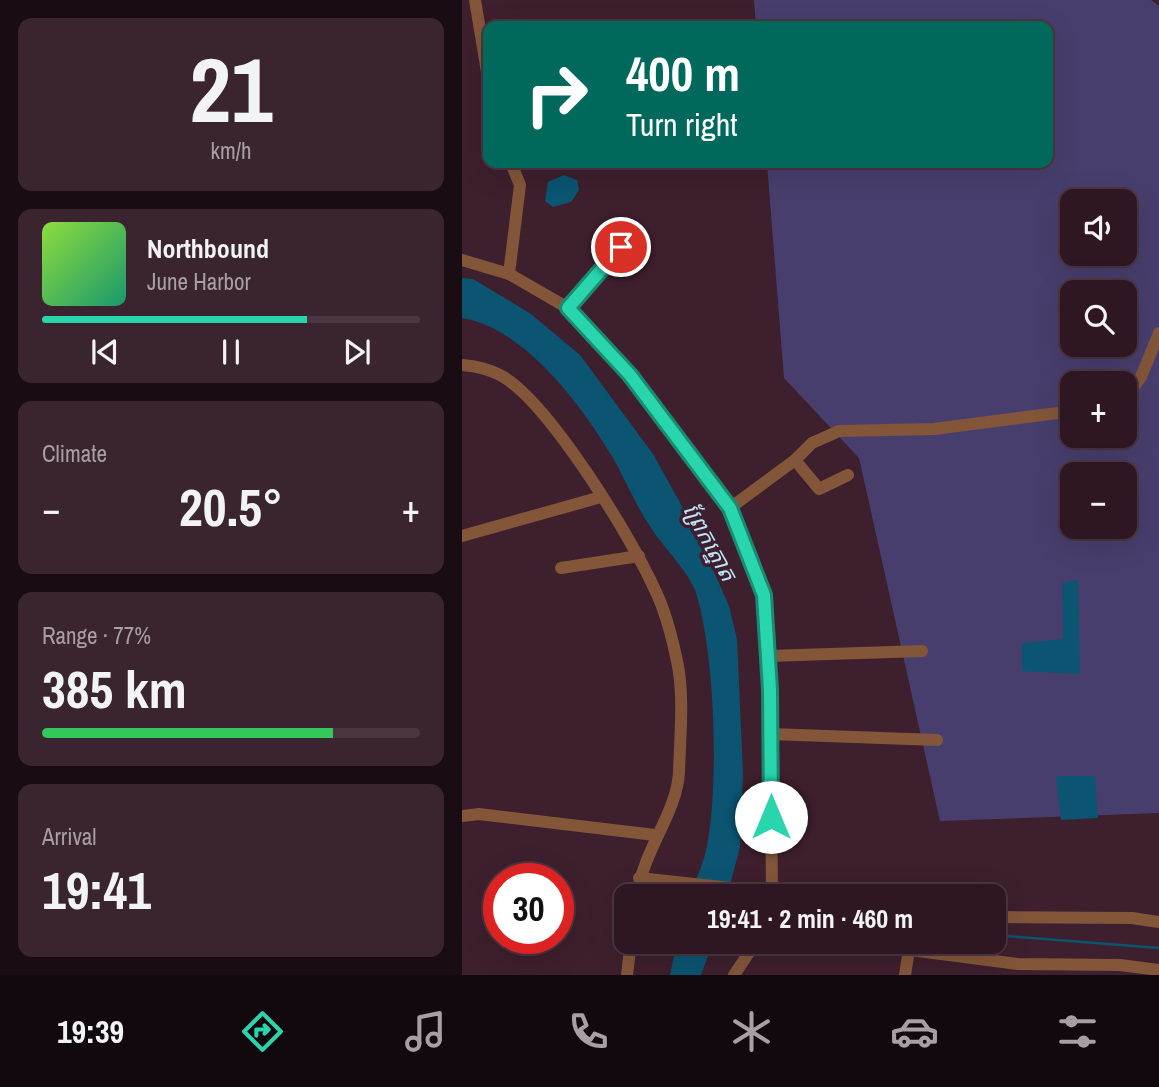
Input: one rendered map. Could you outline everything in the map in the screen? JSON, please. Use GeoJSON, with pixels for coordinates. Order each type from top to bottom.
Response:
{"type":"FeatureCollection","features":[{"type":"Feature","properties":{"kind":"street"},"geometry":{"type":"LineString","coordinates":[[475,0],[483,48]]}},
{"type":"Feature","properties":{"kind":"street"},"geometry":{"type":"LineString","coordinates":[[509,274],[520,185],[513,168]]}},
{"type":"Feature","properties":{"kind":"street"},"geometry":{"type":"LineString","coordinates":[[568,308],[621,247]]}},
{"type":"Feature","properties":{"kind":"street"},"geometry":{"type":"LineString","coordinates":[[462,260],[509,274],[568,308],[630,375],[730,508],[764,595],[768,656],[773,884]]}},
{"type":"Feature","properties":{"kind":"street"},"geometry":{"type":"LineString","coordinates":[[1137,382],[1159,333]]}},
{"type":"Feature","properties":{"kind":"street"},"geometry":{"type":"LineString","coordinates":[[462,365],[481,366],[504,377],[537,406],[601,497],[639,556],[657,592],[678,666],[679,775],[672,804],[656,835],[638,884]]}},
{"type":"Feature","properties":{"kind":"street"},"geometry":{"type":"LineString","coordinates":[[730,508],[795,460],[812,443],[839,431],[934,429],[1060,413]]}},
{"type":"Feature","properties":{"kind":"street"},"geometry":{"type":"LineString","coordinates":[[795,460],[818,489],[848,475]]}},
{"type":"Feature","properties":{"kind":"street"},"geometry":{"type":"LineString","coordinates":[[462,536],[601,497]]}},
{"type":"Feature","properties":{"kind":"street"},"geometry":{"type":"LineString","coordinates":[[561,568],[639,556]]}},
{"type":"Feature","properties":{"kind":"street"},"geometry":{"type":"LineString","coordinates":[[768,656],[922,651]]}},
{"type":"Feature","properties":{"kind":"street"},"geometry":{"type":"LineString","coordinates":[[770,734],[937,740]]}},
{"type":"Feature","properties":{"kind":"street"},"geometry":{"type":"LineString","coordinates":[[462,816],[479,814],[656,835]]}},
{"type":"Feature","properties":{"kind":"street"},"geometry":{"type":"LineString","coordinates":[[639,878],[697,884]]}},
{"type":"Feature","properties":{"kind":"street"},"geometry":{"type":"LineString","coordinates":[[1006,917],[1132,918],[1159,922]]}},
{"type":"Feature","properties":{"kind":"street"},"geometry":{"type":"LineString","coordinates":[[627,975],[630,954]]}},
{"type":"Feature","properties":{"kind":"street"},"geometry":{"type":"LineString","coordinates":[[734,975],[748,954]]}},
{"type":"Feature","properties":{"kind":"street"},"geometry":{"type":"LineString","coordinates":[[905,975],[908,954]]}},
{"type":"Feature","properties":{"kind":"street"},"geometry":{"type":"LineString","coordinates":[[930,954],[1008,969],[1120,965],[1159,970]]}},
{"type":"Feature","properties":{"kind":"shaded area"},"geometry":{"type":"Polygon","coordinates":[[[754,0],[1151,0],[1159,6],[1159,813],[940,821],[859,458],[784,378],[767,168],[1053,168],[1053,21],[756,21],[754,0]]]}},
{"type":"Feature","properties":{"kind":"water"},"geometry":{"type":"Polygon","coordinates":[[[564,175],[577,180],[579,190],[571,202],[553,207],[545,201],[548,182],[564,175]]]}},
{"type":"Feature","properties":{"kind":"water","name":"ព្រែកត្នោត"},"geometry":{"type":"Polygon","coordinates":[[[462,278],[473,279],[531,314],[580,355],[653,454],[698,535],[729,606],[737,639],[743,773],[740,847],[730,884],[695,884],[704,859],[711,820],[714,755],[707,649],[693,585],[651,528],[600,437],[550,372],[508,337],[485,325],[462,318],[462,278]]]}},
{"type":"Feature","properties":{"kind":"water"},"geometry":{"type":"Polygon","coordinates":[[[1078,580],[1080,674],[1022,671],[1022,643],[1063,639],[1062,583],[1078,580]]]}},
{"type":"Feature","properties":{"kind":"water"},"geometry":{"type":"Polygon","coordinates":[[[1056,776],[1095,776],[1098,818],[1061,820],[1056,776]]]}},
{"type":"Feature","properties":{"kind":"water"},"geometry":{"type":"Polygon","coordinates":[[[674,954],[709,954],[701,975],[670,975],[674,954]]]}},
{"type":"Feature","properties":{"kind":"waterway"},"geometry":{"type":"LineString","coordinates":[[1006,936],[1159,948]]}},
{"type":"Feature","properties":{"kind":"route"},"geometry":{"type":"LineString","coordinates":[[621,247],[568,308],[630,375],[730,508],[764,595],[770,690],[771,817]]}}]}
